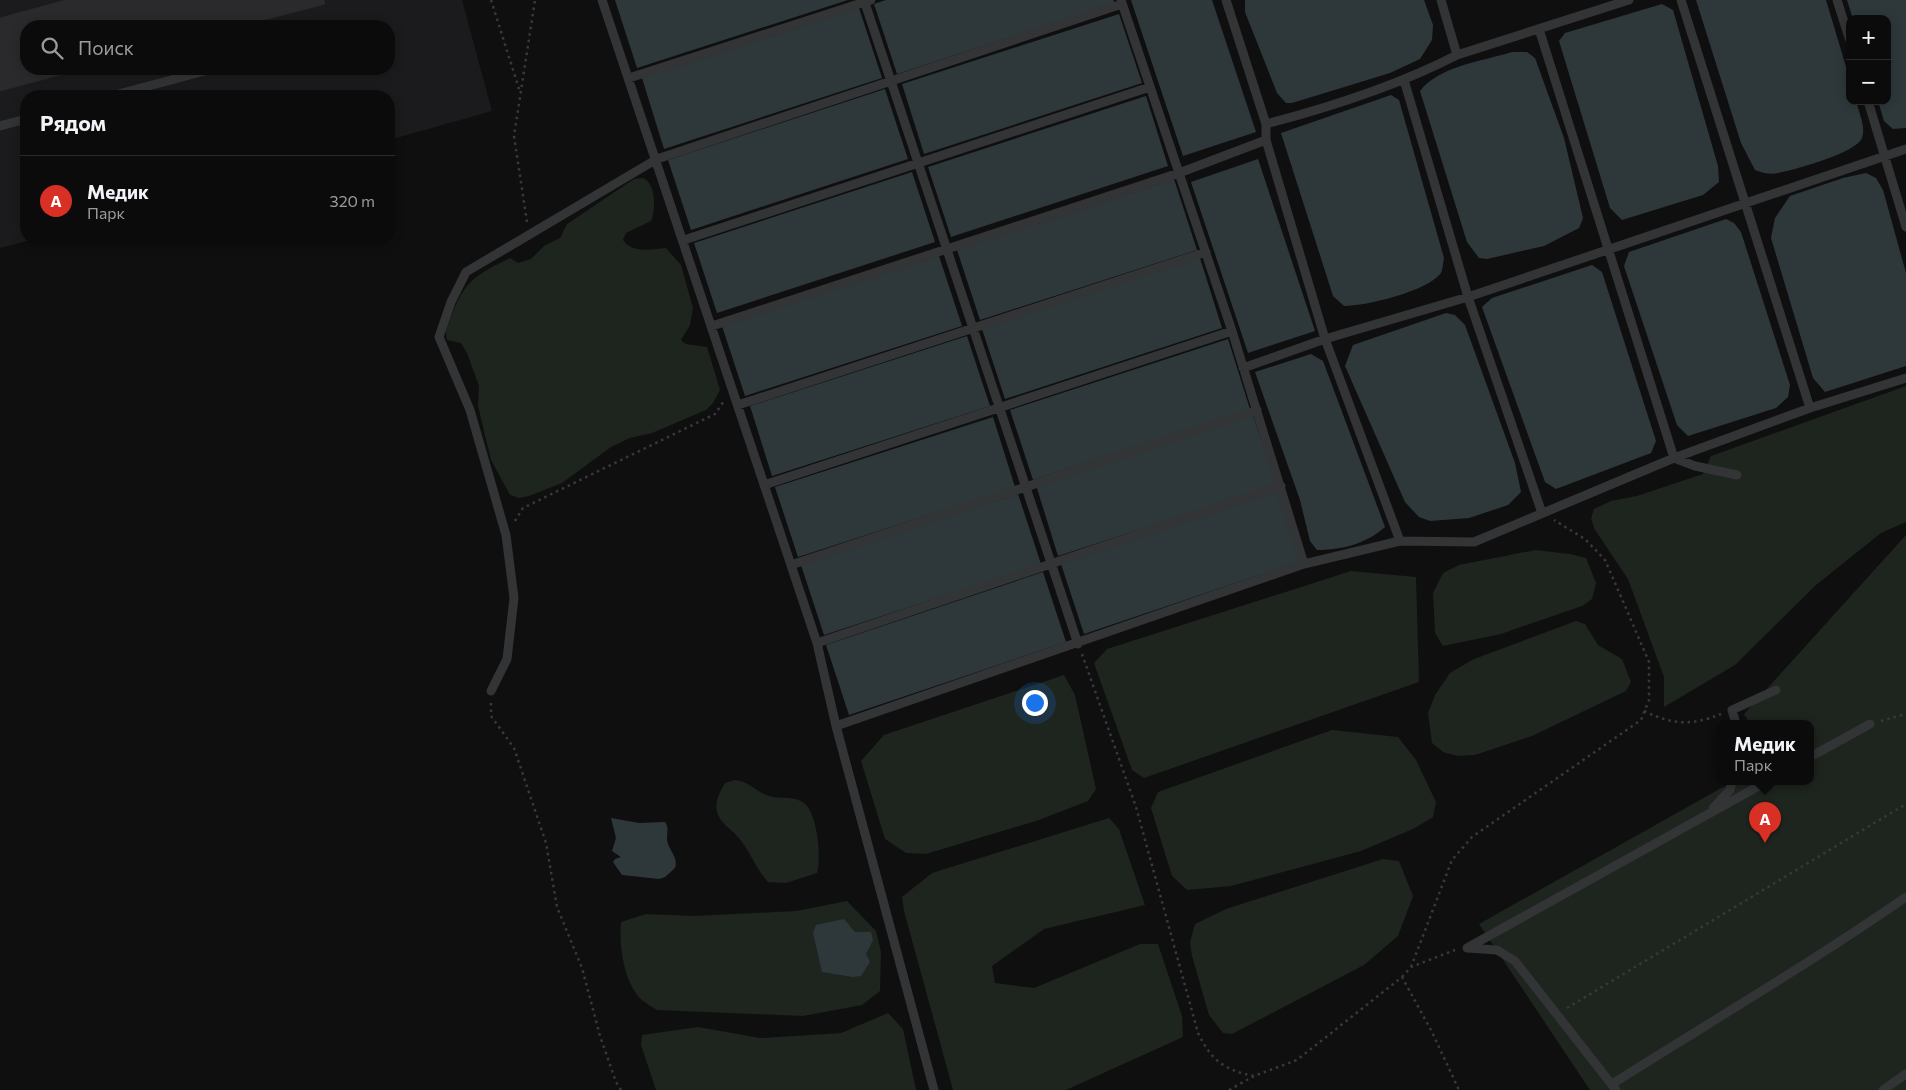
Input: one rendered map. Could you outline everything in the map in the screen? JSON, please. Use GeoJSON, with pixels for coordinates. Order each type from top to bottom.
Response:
{"type":"FeatureCollection","features":[{"type":"Feature","properties":{"kind":"lane"},"geometry":{"type":"LineString","coordinates":[[602,0],[657,159],[817,643],[836,726],[934,1090]]}},
{"type":"Feature","properties":{"kind":"lane"},"geometry":{"type":"LineString","coordinates":[[1226,0],[1266,124],[1266,140],[1325,339],[1400,541]]}},
{"type":"Feature","properties":{"kind":"lane"},"geometry":{"type":"LineString","coordinates":[[1441,0],[1457,55]]}},
{"type":"Feature","properties":{"kind":"lane"},"geometry":{"type":"LineString","coordinates":[[1266,124],[1340,102],[1404,80],[1457,55],[1629,0]]}},
{"type":"Feature","properties":{"kind":"lane"},"geometry":{"type":"LineString","coordinates":[[1681,0],[1810,408]]}},
{"type":"Feature","properties":{"kind":"lane"},"geometry":{"type":"LineString","coordinates":[[1837,0],[1846,28]]}},
{"type":"Feature","properties":{"kind":"lane"},"geometry":{"type":"LineString","coordinates":[[629,78],[867,1],[891,81],[1078,644]]}},
{"type":"Feature","properties":{"kind":"lane"},"geometry":{"type":"LineString","coordinates":[[491,691],[507,659],[514,598],[506,535],[470,410],[440,338],[451,302],[466,272],[657,159],[1122,2],[1232,330],[1304,564]]}},
{"type":"Feature","properties":{"kind":"lane"},"geometry":{"type":"LineString","coordinates":[[1539,29],[1674,458]]}},
{"type":"Feature","properties":{"kind":"lane"},"geometry":{"type":"LineString","coordinates":[[133,90],[190,75]]}},
{"type":"Feature","properties":{"kind":"lane"},"geometry":{"type":"LineString","coordinates":[[1404,80],[1468,297],[1542,513]]}},
{"type":"Feature","properties":{"kind":"lane"},"geometry":{"type":"LineString","coordinates":[[684,240],[1150,87]]}},
{"type":"Feature","properties":{"kind":"lane"},"geometry":{"type":"LineString","coordinates":[[1869,105],[1906,227]]}},
{"type":"Feature","properties":{"kind":"lane"},"geometry":{"type":"LineString","coordinates":[[0,126],[20,121]]}},
{"type":"Feature","properties":{"kind":"lane"},"geometry":{"type":"LineString","coordinates":[[712,326],[1179,173],[1266,140]]}},
{"type":"Feature","properties":{"kind":"lane"},"geometry":{"type":"LineString","coordinates":[[1244,368],[1325,339],[1468,297],[1906,149]]}},
{"type":"Feature","properties":{"kind":"lane"},"geometry":{"type":"LineString","coordinates":[[738,405],[973,330],[1206,252]]}},
{"type":"Feature","properties":{"kind":"lane"},"geometry":{"type":"LineString","coordinates":[[764,485],[1232,330]]}},
{"type":"Feature","properties":{"kind":"lane"},"geometry":{"type":"LineString","coordinates":[[836,726],[1078,644],[1304,564],[1400,541],[1474,542],[1674,458],[1810,408],[1906,378]]}},
{"type":"Feature","properties":{"kind":"lane"},"geometry":{"type":"LineString","coordinates":[[791,565],[1257,410]]}},
{"type":"Feature","properties":{"kind":"lane"},"geometry":{"type":"LineString","coordinates":[[1674,458],[1695,466],[1737,475]]}},
{"type":"Feature","properties":{"kind":"lane"},"geometry":{"type":"LineString","coordinates":[[817,643],[1281,486]]}},
{"type":"Feature","properties":{"kind":"lane"},"geometry":{"type":"LineString","coordinates":[[1735,720],[1732,710],[1776,690]]}},
{"type":"Feature","properties":{"kind":"lane"},"geometry":{"type":"LineString","coordinates":[[1814,755],[1870,724]]}},
{"type":"Feature","properties":{"kind":"lane"},"geometry":{"type":"LineString","coordinates":[[1706,815],[1730,790],[1731,785]]}},
{"type":"Feature","properties":{"kind":"lane"},"geometry":{"type":"LineString","coordinates":[[1467,948],[1761,785]]}},
{"type":"Feature","properties":{"kind":"lane"},"geometry":{"type":"LineString","coordinates":[[1467,948],[1497,950],[1516,961],[1614,1087],[1762,989],[1831,949],[1906,897]]}},
{"type":"Feature","properties":{"kind":"lane"},"geometry":{"type":"LineString","coordinates":[[1887,1089],[1906,1074]]}},
{"type":"Feature","properties":{"kind":"path"},"geometry":{"type":"LineString","coordinates":[[492,0],[520,93]]}},
{"type":"Feature","properties":{"kind":"path"},"geometry":{"type":"LineString","coordinates":[[529,236],[514,136],[535,0]]}},
{"type":"Feature","properties":{"kind":"path"},"geometry":{"type":"LineString","coordinates":[[506,535],[523,508],[714,414],[733,389]]}},
{"type":"Feature","properties":{"kind":"path"},"geometry":{"type":"LineString","coordinates":[[1229,1090],[1254,1076],[1296,1060],[1402,977],[1411,967],[1452,860],[1472,837],[1605,747],[1641,720],[1649,700],[1649,662],[1605,560],[1584,538],[1542,513]]}},
{"type":"Feature","properties":{"kind":"path"},"geometry":{"type":"LineString","coordinates":[[1078,644],[1136,806],[1198,1033],[1204,1046],[1220,1063],[1232,1072],[1254,1076]]}},
{"type":"Feature","properties":{"kind":"path"},"geometry":{"type":"LineString","coordinates":[[491,691],[491,716],[514,748],[546,843],[557,907],[582,968],[600,1036],[616,1082],[621,1090]]}},
{"type":"Feature","properties":{"kind":"path"},"geometry":{"type":"LineString","coordinates":[[1644,711],[1666,721],[1689,723],[1709,719],[1732,710]]}},
{"type":"Feature","properties":{"kind":"path"},"geometry":{"type":"LineString","coordinates":[[1870,724],[1906,714]]}},
{"type":"Feature","properties":{"kind":"path"},"geometry":{"type":"LineString","coordinates":[[1558,1014],[1906,804]]}},
{"type":"Feature","properties":{"kind":"path"},"geometry":{"type":"LineString","coordinates":[[1411,967],[1446,952],[1467,948]]}},
{"type":"Feature","properties":{"kind":"path"},"geometry":{"type":"LineString","coordinates":[[1402,977],[1432,1032],[1459,1090]]}},
{"type":"Feature","properties":{"kind":"shaded area"},"geometry":{"type":"Polygon","coordinates":[[[0,0],[462,0],[492,111],[395,138],[395,90],[20,90],[20,243],[0,248],[0,0]]]}},
{"type":"Feature","properties":{"kind":"shaded area"},"geometry":{"type":"Polygon","coordinates":[[[615,0],[848,0],[637,68],[615,0]]]}},
{"type":"Feature","properties":{"kind":"shaded area"},"geometry":{"type":"Polygon","coordinates":[[[886,0],[1113,0],[1115,3],[897,74],[874,4],[886,0]]]}},
{"type":"Feature","properties":{"kind":"shaded area"},"geometry":{"type":"Polygon","coordinates":[[[1131,0],[1212,0],[1256,132],[1183,156],[1131,0]]]}},
{"type":"Feature","properties":{"kind":"shaded area"},"geometry":{"type":"Polygon","coordinates":[[[1245,0],[1424,0],[1433,25],[1432,40],[1420,59],[1390,73],[1292,103],[1286,103],[1277,93],[1245,12],[1245,0]]]}},
{"type":"Feature","properties":{"kind":"shaded area"},"geometry":{"type":"Polygon","coordinates":[[[1696,0],[1826,0],[1846,67],[1846,105],[1857,105],[1862,120],[1862,138],[1857,144],[1837,155],[1810,165],[1775,174],[1755,170],[1741,143],[1696,0]]]}},
{"type":"Feature","properties":{"kind":"shaded area"},"geometry":{"type":"Polygon","coordinates":[[[1847,0],[1906,0],[1906,128],[1893,129],[1884,121],[1879,105],[1891,105],[1891,15],[1852,15],[1847,0]]]}},
{"type":"Feature","properties":{"kind":"shaded area"},"geometry":{"type":"Polygon","coordinates":[[[1662,4],[1673,10],[1718,166],[1719,182],[1703,195],[1622,220],[1610,208],[1559,41],[1565,33],[1662,4]]]}},
{"type":"Feature","properties":{"kind":"shaded area"},"geometry":{"type":"Polygon","coordinates":[[[859,8],[882,78],[664,149],[642,78],[859,8]]]}},
{"type":"Feature","properties":{"kind":"shaded area"},"geometry":{"type":"Polygon","coordinates":[[[1119,14],[1142,83],[924,154],[902,84],[1119,14]]]}},
{"type":"Feature","properties":{"kind":"shaded area"},"geometry":{"type":"Polygon","coordinates":[[[1512,52],[1527,52],[1535,58],[1564,138],[1583,218],[1579,228],[1544,246],[1487,259],[1479,258],[1467,242],[1420,91],[1438,76],[1450,70],[1512,52]]]}},
{"type":"Feature","properties":{"kind":"shaded area"},"geometry":{"type":"Polygon","coordinates":[[[885,89],[908,159],[691,230],[668,160],[885,89]]]}},
{"type":"Feature","properties":{"kind":"shaded area"},"geometry":{"type":"Polygon","coordinates":[[[1391,95],[1399,100],[1444,258],[1442,270],[1434,280],[1410,291],[1381,300],[1344,306],[1333,296],[1281,133],[1391,95]]]}},
{"type":"Feature","properties":{"kind":"shaded area"},"geometry":{"type":"Polygon","coordinates":[[[1146,96],[1168,166],[951,237],[928,167],[1146,96]]]}},
{"type":"Feature","properties":{"kind":"shaded area"},"geometry":{"type":"Polygon","coordinates":[[[1258,159],[1315,331],[1248,353],[1191,182],[1258,159]]]}},
{"type":"Feature","properties":{"kind":"shaded area"},"geometry":{"type":"Polygon","coordinates":[[[912,172],[935,242],[717,313],[694,243],[912,172]]]}},
{"type":"Feature","properties":{"kind":"shaded area"},"geometry":{"type":"Polygon","coordinates":[[[1866,173],[1876,178],[1883,190],[1906,273],[1906,366],[1825,392],[1813,378],[1771,238],[1775,218],[1790,196],[1843,178],[1866,173]]]}},
{"type":"Feature","properties":{"kind":"shaded area"},"geometry":{"type":"Polygon","coordinates":[[[643,178],[653,191],[653,216],[651,221],[626,233],[623,240],[637,249],[666,248],[681,265],[693,308],[690,325],[681,340],[686,344],[707,347],[720,390],[713,403],[706,410],[652,433],[630,438],[611,447],[562,483],[529,496],[519,498],[510,495],[491,460],[478,406],[479,386],[467,353],[461,343],[447,340],[447,328],[456,305],[467,287],[480,274],[510,258],[518,263],[531,259],[544,246],[560,238],[567,224],[634,179],[643,178]]]}},
{"type":"Feature","properties":{"kind":"shaded area"},"geometry":{"type":"Polygon","coordinates":[[[1174,179],[1197,250],[980,320],[957,250],[1174,179]]]}},
{"type":"Feature","properties":{"kind":"shaded area"},"geometry":{"type":"Polygon","coordinates":[[[1726,219],[1734,223],[1741,232],[1790,385],[1788,397],[1776,408],[1688,436],[1677,425],[1624,266],[1629,252],[1726,219]]]}},
{"type":"Feature","properties":{"kind":"shaded area"},"geometry":{"type":"Polygon","coordinates":[[[939,256],[962,326],[745,396],[722,326],[939,256]]]}},
{"type":"Feature","properties":{"kind":"shaded area"},"geometry":{"type":"Polygon","coordinates":[[[1200,258],[1222,328],[1005,399],[982,329],[1200,258]]]}},
{"type":"Feature","properties":{"kind":"shaded area"},"geometry":{"type":"Polygon","coordinates":[[[1592,265],[1602,272],[1656,441],[1651,453],[1556,489],[1545,482],[1482,307],[1492,298],[1592,265]]]}},
{"type":"Feature","properties":{"kind":"shaded area"},"geometry":{"type":"Polygon","coordinates":[[[1446,313],[1455,315],[1465,325],[1515,463],[1521,492],[1508,505],[1469,518],[1430,521],[1419,517],[1405,502],[1345,366],[1353,345],[1446,313]]]}},
{"type":"Feature","properties":{"kind":"shaded area"},"geometry":{"type":"Polygon","coordinates":[[[967,336],[990,406],[772,476],[750,406],[967,336]]]}},
{"type":"Feature","properties":{"kind":"shaded area"},"geometry":{"type":"Polygon","coordinates":[[[1228,339],[1250,409],[1033,480],[1010,410],[1228,339]]]}},
{"type":"Feature","properties":{"kind":"shaded area"},"geometry":{"type":"Polygon","coordinates":[[[1311,354],[1323,361],[1385,527],[1361,542],[1326,550],[1317,550],[1310,541],[1300,500],[1255,372],[1311,354]]]}},
{"type":"Feature","properties":{"kind":"shaded area"},"geometry":{"type":"Polygon","coordinates":[[[1906,386],[1906,522],[1881,533],[1816,585],[1735,665],[1664,707],[1664,677],[1628,579],[1595,530],[1591,519],[1594,509],[1611,501],[1637,496],[1703,474],[1711,456],[1906,386]]]}},
{"type":"Feature","properties":{"kind":"shaded area"},"geometry":{"type":"Polygon","coordinates":[[[1253,415],[1276,485],[1058,556],[1036,485],[1253,415]]]}},
{"type":"Feature","properties":{"kind":"shaded area"},"geometry":{"type":"Polygon","coordinates":[[[993,417],[1015,487],[798,557],[775,487],[993,417]]]}},
{"type":"Feature","properties":{"kind":"shaded area"},"geometry":{"type":"Polygon","coordinates":[[[1277,491],[1301,561],[1084,634],[1061,564],[1277,491]]]}},
{"type":"Feature","properties":{"kind":"shaded area"},"geometry":{"type":"Polygon","coordinates":[[[1018,494],[1041,564],[824,635],[801,565],[1018,494]]]}},
{"type":"Feature","properties":{"kind":"shaded area"},"geometry":{"type":"Polygon","coordinates":[[[1906,535],[1906,1090],[1590,1090],[1479,924],[1727,785],[1814,785],[1814,720],[1748,720],[1744,714],[1906,535]]]}},
{"type":"Feature","properties":{"kind":"shaded area"},"geometry":{"type":"Polygon","coordinates":[[[1535,550],[1586,558],[1596,583],[1592,599],[1582,606],[1501,634],[1443,646],[1435,633],[1433,593],[1443,573],[1459,565],[1535,550]]]}},
{"type":"Feature","properties":{"kind":"shaded area"},"geometry":{"type":"Polygon","coordinates":[[[1351,571],[1416,577],[1419,682],[1144,778],[1132,770],[1094,663],[1107,649],[1351,571]]]}},
{"type":"Feature","properties":{"kind":"shaded area"},"geometry":{"type":"Polygon","coordinates":[[[1043,572],[1066,642],[849,715],[826,645],[1043,572]]]}},
{"type":"Feature","properties":{"kind":"shaded area"},"geometry":{"type":"Polygon","coordinates":[[[1576,621],[1585,624],[1598,645],[1622,659],[1631,682],[1626,691],[1532,736],[1475,755],[1458,756],[1443,752],[1432,743],[1428,713],[1435,695],[1450,673],[1474,659],[1576,621]]]}},
{"type":"Feature","properties":{"kind":"shaded area"},"geometry":{"type":"Polygon","coordinates":[[[1064,675],[1075,695],[1096,789],[1088,801],[1039,820],[926,854],[906,853],[885,839],[861,761],[884,735],[1064,675]]]}},
{"type":"Feature","properties":{"kind":"shaded area"},"geometry":{"type":"Polygon","coordinates":[[[1332,730],[1398,737],[1416,760],[1436,802],[1433,817],[1413,829],[1361,851],[1231,886],[1187,890],[1172,876],[1151,808],[1158,792],[1332,730]]]}},
{"type":"Feature","properties":{"kind":"shaded area"},"geometry":{"type":"Polygon","coordinates":[[[735,780],[747,784],[766,795],[790,798],[804,803],[815,825],[819,847],[817,873],[786,883],[768,882],[742,841],[718,816],[716,808],[719,793],[725,783],[735,780]]]}},
{"type":"Feature","properties":{"kind":"shaded area"},"geometry":{"type":"Polygon","coordinates":[[[611,818],[639,823],[665,822],[668,842],[676,864],[675,868],[665,877],[659,879],[622,875],[613,862],[621,857],[612,851],[616,838],[611,818]]]}},
{"type":"Feature","properties":{"kind":"shaded area"},"geometry":{"type":"Polygon","coordinates":[[[1109,818],[1119,829],[1145,905],[1044,929],[992,966],[995,983],[1034,988],[1140,944],[1158,944],[1182,1016],[1183,1037],[1066,1090],[953,1090],[904,911],[902,897],[932,873],[1109,818]]]}},
{"type":"Feature","properties":{"kind":"shaded area"},"geometry":{"type":"Polygon","coordinates":[[[1383,859],[1399,861],[1413,896],[1398,936],[1364,965],[1232,1034],[1223,1033],[1209,1015],[1192,956],[1190,942],[1195,924],[1226,909],[1383,859]]]}},
{"type":"Feature","properties":{"kind":"shaded area"},"geometry":{"type":"Polygon","coordinates":[[[847,901],[876,931],[881,952],[880,991],[862,1005],[803,1016],[657,1010],[638,996],[629,980],[623,961],[621,922],[646,914],[694,916],[796,911],[847,901]]]}},
{"type":"Feature","properties":{"kind":"shaded area"},"geometry":{"type":"Polygon","coordinates":[[[844,919],[855,932],[871,932],[873,940],[866,954],[870,962],[861,976],[853,977],[822,972],[813,933],[816,925],[844,919]]]}},
{"type":"Feature","properties":{"kind":"shaded area"},"geometry":{"type":"Polygon","coordinates":[[[888,1013],[903,1029],[916,1090],[656,1090],[641,1045],[642,1035],[698,1027],[760,1038],[841,1033],[888,1013]]]}},
{"type":"Feature","properties":{"kind":"building"},"geometry":{"type":"Polygon","coordinates":[[[66,0],[324,0],[325,4],[264,20],[20,20],[20,75],[60,75],[0,91],[0,18],[66,0]]]}},
{"type":"Feature","properties":{"kind":"place","name":"Медик"},"geometry":{"type":"Point","coordinates":[1765,843]}}]}
